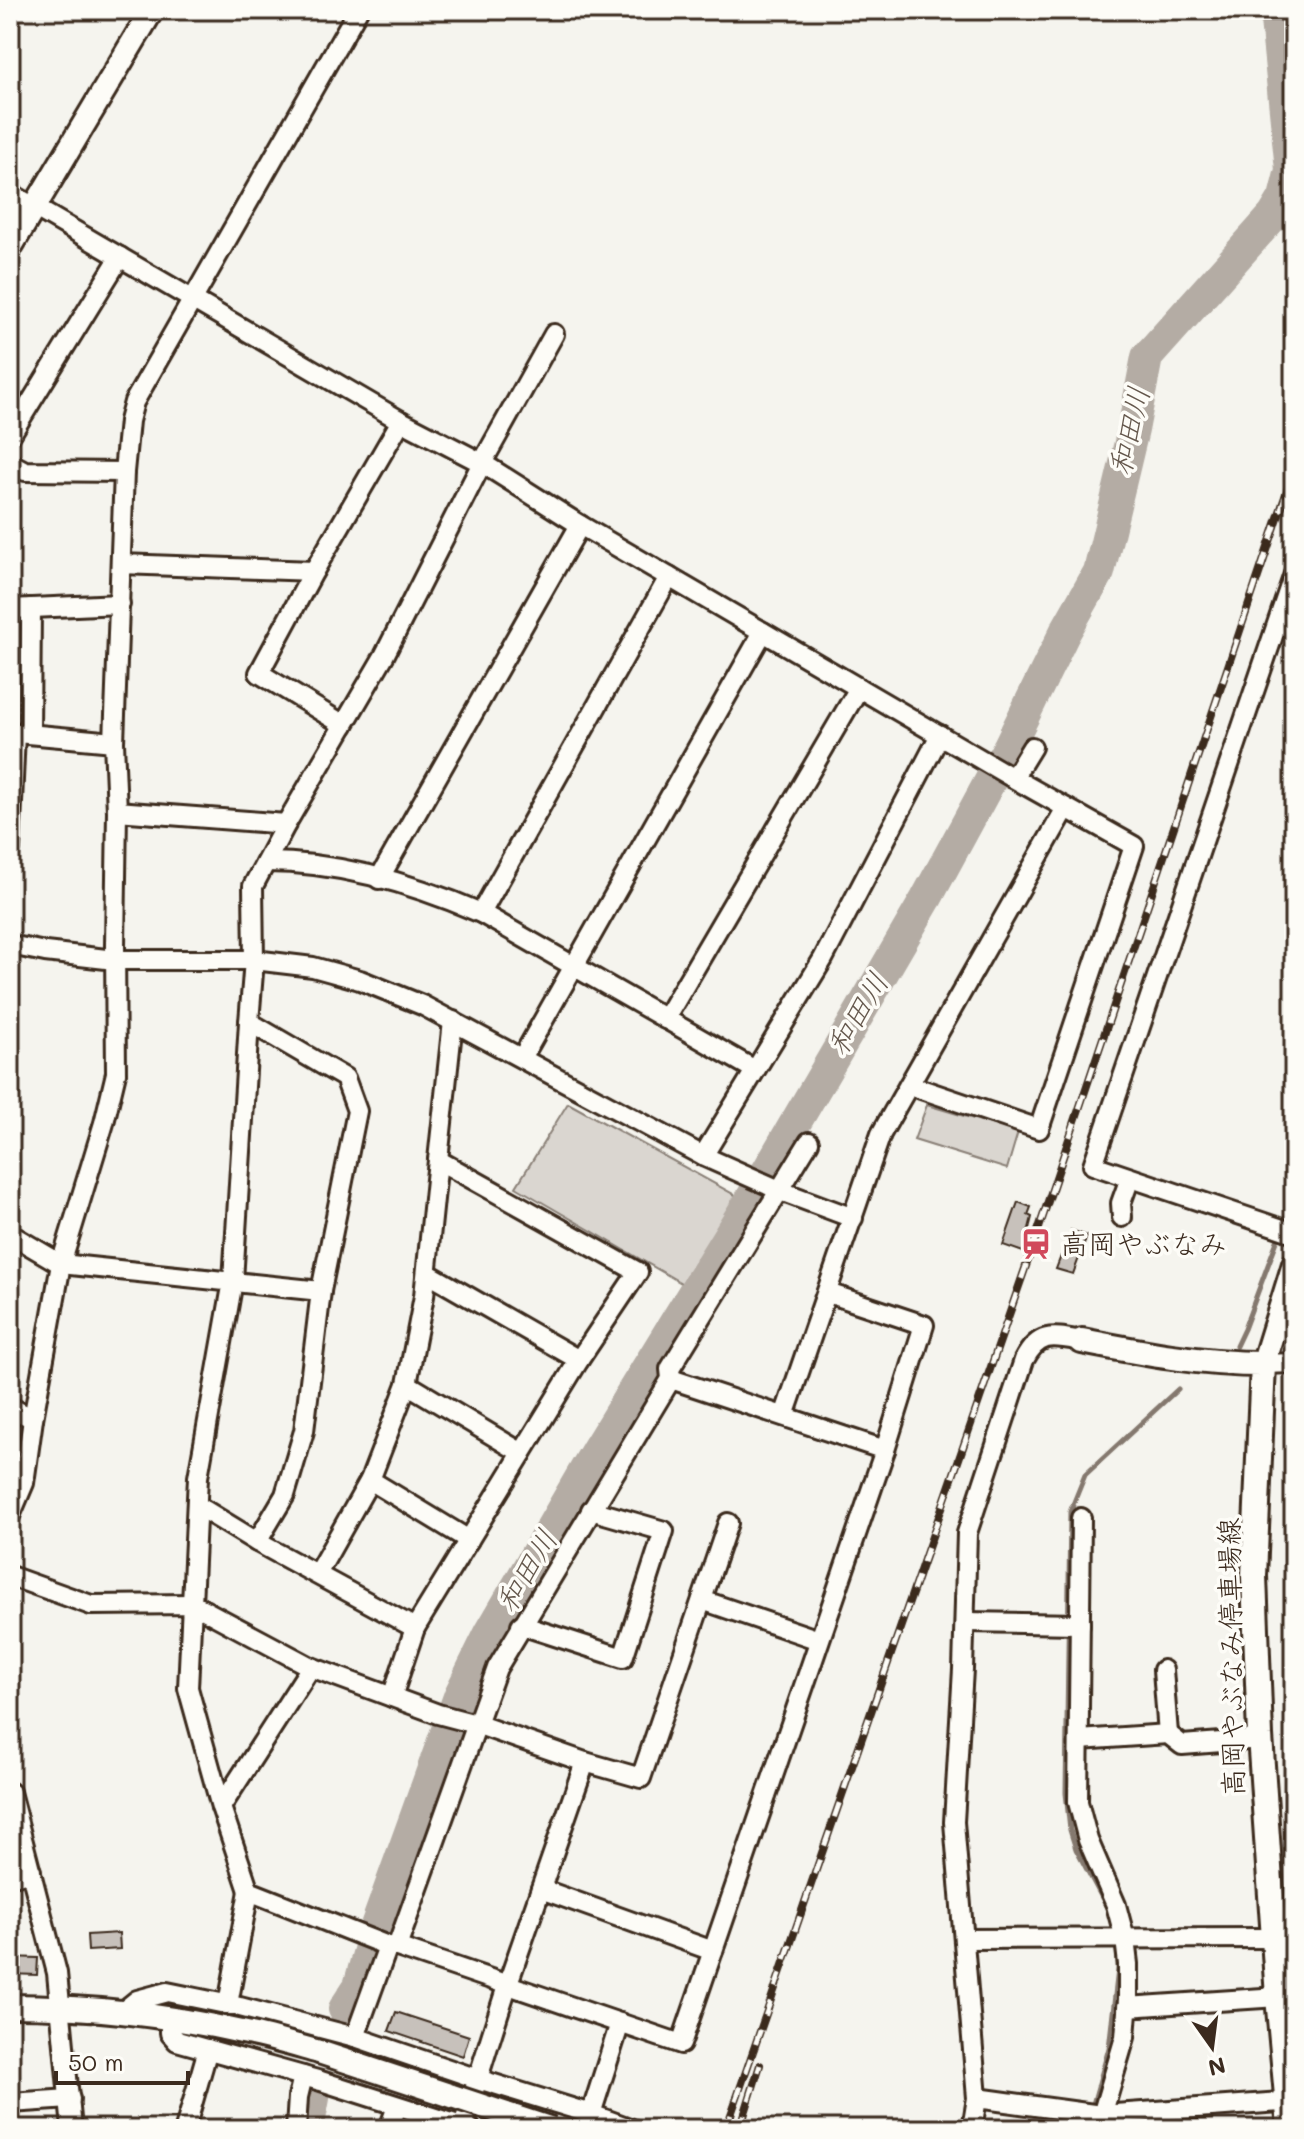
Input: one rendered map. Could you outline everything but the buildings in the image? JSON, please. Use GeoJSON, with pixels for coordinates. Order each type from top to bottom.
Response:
{"type":"FeatureCollection","features":[{"type":"Feature","properties":{"kind":"main road"},"geometry":{"type":"LineString","coordinates":[[1082,1341],[1165,1358],[1223,1364],[1263,1364]]}},
{"type":"Feature","properties":{"kind":"main road","name":"高岡やぶなみ停車場線"},"geometry":{"type":"LineString","coordinates":[[1263,1364],[1254,1576],[1260,1736],[1290,2129]]}},
{"type":"Feature","properties":{"kind":"street"},"geometry":{"type":"LineString","coordinates":[[10,248],[152,10]]}},
{"type":"Feature","properties":{"kind":"street"},"geometry":{"type":"LineString","coordinates":[[10,1516],[24,1483],[61,1264],[116,1073],[117,811],[114,742],[124,472],[129,421],[134,402],[358,10]]}},
{"type":"Feature","properties":{"kind":"street"},"geometry":{"type":"LineString","coordinates":[[10,193],[401,421],[482,463],[580,525],[1134,846],[1039,1129],[909,1085]]}},
{"type":"Feature","properties":{"kind":"street"},"geometry":{"type":"LineString","coordinates":[[10,436],[120,257]]}},
{"type":"Feature","properties":{"kind":"street"},"geometry":{"type":"LineString","coordinates":[[228,2004],[249,1891],[221,1807],[188,1688],[198,1477],[233,1281],[254,960],[253,886],[384,656],[482,463],[554,334]]}},
{"type":"Feature","properties":{"kind":"street"},"geometry":{"type":"LineString","coordinates":[[344,725],[259,673],[401,421]]}},
{"type":"Feature","properties":{"kind":"street"},"geometry":{"type":"LineString","coordinates":[[10,463],[25,471],[124,472]]}},
{"type":"Feature","properties":{"kind":"street"},"geometry":{"type":"LineString","coordinates":[[379,879],[580,525]]}},
{"type":"Feature","properties":{"kind":"street"},"geometry":{"type":"LineString","coordinates":[[121,564],[314,571]]}},
{"type":"Feature","properties":{"kind":"street"},"geometry":{"type":"LineString","coordinates":[[1293,1233],[1093,1165],[1294,574]]}},
{"type":"Feature","properties":{"kind":"street"},"geometry":{"type":"LineString","coordinates":[[481,913],[669,577]]}},
{"type":"Feature","properties":{"kind":"street"},"geometry":{"type":"LineString","coordinates":[[10,609],[120,604]]}},
{"type":"Feature","properties":{"kind":"street"},"geometry":{"type":"LineString","coordinates":[[10,849],[31,608]]}},
{"type":"Feature","properties":{"kind":"street"},"geometry":{"type":"LineString","coordinates":[[522,1058],[763,632]]}},
{"type":"Feature","properties":{"kind":"street"},"geometry":{"type":"LineString","coordinates":[[665,1019],[859,688]]}},
{"type":"Feature","properties":{"kind":"street"},"geometry":{"type":"LineString","coordinates":[[18,733],[114,742]]}},
{"type":"Feature","properties":{"kind":"street"},"geometry":{"type":"LineString","coordinates":[[703,1156],[823,959],[940,735]]}},
{"type":"Feature","properties":{"kind":"street"},"geometry":{"type":"LineString","coordinates":[[1012,777],[1032,747]]}},
{"type":"Feature","properties":{"kind":"street"},"geometry":{"type":"LineString","coordinates":[[784,1416],[881,1134],[1066,808]]}},
{"type":"Feature","properties":{"kind":"street"},"geometry":{"type":"LineString","coordinates":[[117,811],[286,824]]}},
{"type":"Feature","properties":{"kind":"street"},"geometry":{"type":"LineString","coordinates":[[266,862],[329,867],[419,889],[481,913],[755,1070]]}},
{"type":"Feature","properties":{"kind":"street"},"geometry":{"type":"LineString","coordinates":[[10,945],[115,960],[254,960],[313,967],[360,980],[422,1005],[703,1156],[853,1218]]}},
{"type":"Feature","properties":{"kind":"street"},"geometry":{"type":"LineString","coordinates":[[317,1574],[370,1480],[407,1384],[427,1273],[453,1021]]}},
{"type":"Feature","properties":{"kind":"street"},"geometry":{"type":"LineString","coordinates":[[249,1022],[345,1078],[357,1111],[321,1291],[304,1431],[285,1495],[257,1542]]}},
{"type":"Feature","properties":{"kind":"street"},"geometry":{"type":"LineString","coordinates":[[355,2037],[391,1946],[469,1722],[521,1625],[671,1379],[670,1369],[809,1142]]}},
{"type":"Feature","properties":{"kind":"street"},"geometry":{"type":"LineString","coordinates":[[392,1697],[415,1628],[579,1360],[638,1272],[438,1160]]}},
{"type":"Feature","properties":{"kind":"street"},"geometry":{"type":"LineString","coordinates":[[1122,1217],[1121,1203],[1130,1178]]}},
{"type":"Feature","properties":{"kind":"street"},"geometry":{"type":"LineString","coordinates":[[10,1234],[61,1264],[321,1291]]}},
{"type":"Feature","properties":{"kind":"street"},"geometry":{"type":"LineString","coordinates":[[1294,1264],[1263,1364],[1294,1363]]}},
{"type":"Feature","properties":{"kind":"street"},"geometry":{"type":"LineString","coordinates":[[427,1273],[579,1360]]}},
{"type":"Feature","properties":{"kind":"street"},"geometry":{"type":"LineString","coordinates":[[249,1891],[391,1946],[681,2044],[885,1450],[924,1325],[828,1293]]}},
{"type":"Feature","properties":{"kind":"street"},"geometry":{"type":"LineString","coordinates":[[972,2129],[977,2098],[954,1822],[967,1533],[1031,1346],[1043,1338],[1058,1336],[1082,1341]]}},
{"type":"Feature","properties":{"kind":"street"},"geometry":{"type":"LineString","coordinates":[[671,1379],[885,1450]]}},
{"type":"Feature","properties":{"kind":"street"},"geometry":{"type":"LineString","coordinates":[[407,1384],[522,1453]]}},
{"type":"Feature","properties":{"kind":"street"},"geometry":{"type":"LineString","coordinates":[[10,1407],[33,1419]]}},
{"type":"Feature","properties":{"kind":"street"},"geometry":{"type":"LineString","coordinates":[[370,1480],[469,1540]]}},
{"type":"Feature","properties":{"kind":"street"},"geometry":{"type":"LineString","coordinates":[[198,1506],[257,1542],[415,1628]]}},
{"type":"Feature","properties":{"kind":"street"},"geometry":{"type":"LineString","coordinates":[[521,1625],[623,1658],[664,1531],[591,1510]]}},
{"type":"Feature","properties":{"kind":"street"},"geometry":{"type":"LineString","coordinates":[[1081,1518],[1078,1802],[1088,1840],[1116,1905],[1128,1964],[1125,2037],[1099,2120]]}},
{"type":"Feature","properties":{"kind":"street"},"geometry":{"type":"LineString","coordinates":[[10,1576],[91,1605],[193,1604],[311,1667],[438,1714],[641,1778],[728,1523]]}},
{"type":"Feature","properties":{"kind":"street"},"geometry":{"type":"LineString","coordinates":[[702,1600],[819,1640]]}},
{"type":"Feature","properties":{"kind":"street"},"geometry":{"type":"LineString","coordinates":[[965,1622],[1080,1624]]}},
{"type":"Feature","properties":{"kind":"street"},"geometry":{"type":"LineString","coordinates":[[221,1807],[311,1667]]}},
{"type":"Feature","properties":{"kind":"street"},"geometry":{"type":"LineString","coordinates":[[1163,1670],[1168,1734]]}},
{"type":"Feature","properties":{"kind":"street"},"geometry":{"type":"LineString","coordinates":[[1079,1740],[1168,1734],[1182,1745],[1248,1740],[1260,1736]]}},
{"type":"Feature","properties":{"kind":"street"},"geometry":{"type":"LineString","coordinates":[[170,2019],[170,2033],[177,2041],[303,2076],[466,2128],[470,2105],[507,1986],[585,1762]]}},
{"type":"Feature","properties":{"kind":"street"},"geometry":{"type":"LineString","coordinates":[[10,1792],[57,1973],[72,2129]]}},
{"type":"Feature","properties":{"kind":"street"},"geometry":{"type":"LineString","coordinates":[[10,1877],[31,1871]]}},
{"type":"Feature","properties":{"kind":"street"},"geometry":{"type":"LineString","coordinates":[[541,1889],[713,1951]]}},
{"type":"Feature","properties":{"kind":"street"},"geometry":{"type":"LineString","coordinates":[[964,1939],[1274,1938]]}},
{"type":"Feature","properties":{"kind":"street"},"geometry":{"type":"LineString","coordinates":[[121,2013],[137,2000],[167,1992],[228,2004],[355,2037],[632,2129]]}},
{"type":"Feature","properties":{"kind":"street"},"geometry":{"type":"LineString","coordinates":[[1127,2007],[1278,1997]]}},
{"type":"Feature","properties":{"kind":"street"},"geometry":{"type":"LineString","coordinates":[[10,2006],[121,2013],[243,2032],[319,2052],[552,2129]]}},
{"type":"Feature","properties":{"kind":"street"},"geometry":{"type":"LineString","coordinates":[[591,2114],[620,2023]]}},
{"type":"Feature","properties":{"kind":"street"},"geometry":{"type":"LineString","coordinates":[[185,2129],[208,2049]]}},
{"type":"Feature","properties":{"kind":"street"},"geometry":{"type":"LineString","coordinates":[[296,2129],[303,2076]]}},
{"type":"Feature","properties":{"kind":"street"},"geometry":{"type":"LineString","coordinates":[[977,2098],[1073,2112],[1099,2120],[1290,2101]]}},
{"type":"Feature","properties":{"kind":"street"},"geometry":{"type":"LineString","coordinates":[[10,2103],[70,2099]]}},
{"type":"Feature","properties":{"kind":"street"},"geometry":{"type":"LineString","coordinates":[[470,2105],[521,2121]]}},
{"type":"Feature","properties":{"kind":"street"},"geometry":{"type":"LineString","coordinates":[[389,2129],[397,2106]]}},
{"type":"Feature","properties":{"kind":"shaded area"},"geometry":{"type":"Polygon","coordinates":[[[568,1103],[737,1196],[683,1284],[516,1187],[568,1103]]]}},
{"type":"Feature","properties":{"kind":"shaded area"},"geometry":{"type":"Polygon","coordinates":[[[927,1105],[1018,1132],[1007,1169],[914,1140],[927,1105]]]}},
{"type":"Feature","properties":{"kind":"waterway","name":"和田川"},"geometry":{"type":"LineString","coordinates":[[344,2009],[359,1986],[375,1929],[460,1694],[490,1633],[596,1451],[748,1204],[926,899],[1099,572],[1147,357],[1273,216],[1284,198],[1291,170],[1275,10]]}},
{"type":"Feature","properties":{"kind":"waterway"},"geometry":{"type":"LineString","coordinates":[[1284,1224],[1294,1195]]}},
{"type":"Feature","properties":{"kind":"waterway"},"geometry":{"type":"LineString","coordinates":[[1236,1346],[1280,1233]]}},
{"type":"Feature","properties":{"kind":"waterway"},"geometry":{"type":"LineString","coordinates":[[1109,1911],[1076,1849],[1070,1830],[1066,1793],[1070,1512],[1085,1475],[1178,1389]]}},
{"type":"Feature","properties":{"kind":"waterway"},"geometry":{"type":"LineString","coordinates":[[1086,2129],[1109,2048],[1118,1969],[1117,1948]]}},
{"type":"Feature","properties":{"kind":"waterway","name":"和田川"},"geometry":{"type":"LineString","coordinates":[[308,2129],[314,2098]]}},
{"type":"Feature","properties":{"kind":"railway"},"geometry":{"type":"LineString","coordinates":[[726,2129],[1034,1243],[1294,470]]}},
{"type":"Feature","properties":{"kind":"railway"},"geometry":{"type":"LineString","coordinates":[[740,2129],[760,2065]]}},
{"type":"Feature","properties":{"kind":"place","name":"高岡やぶなみ"},"geometry":{"type":"Point","coordinates":[1036,1244]}}]}
